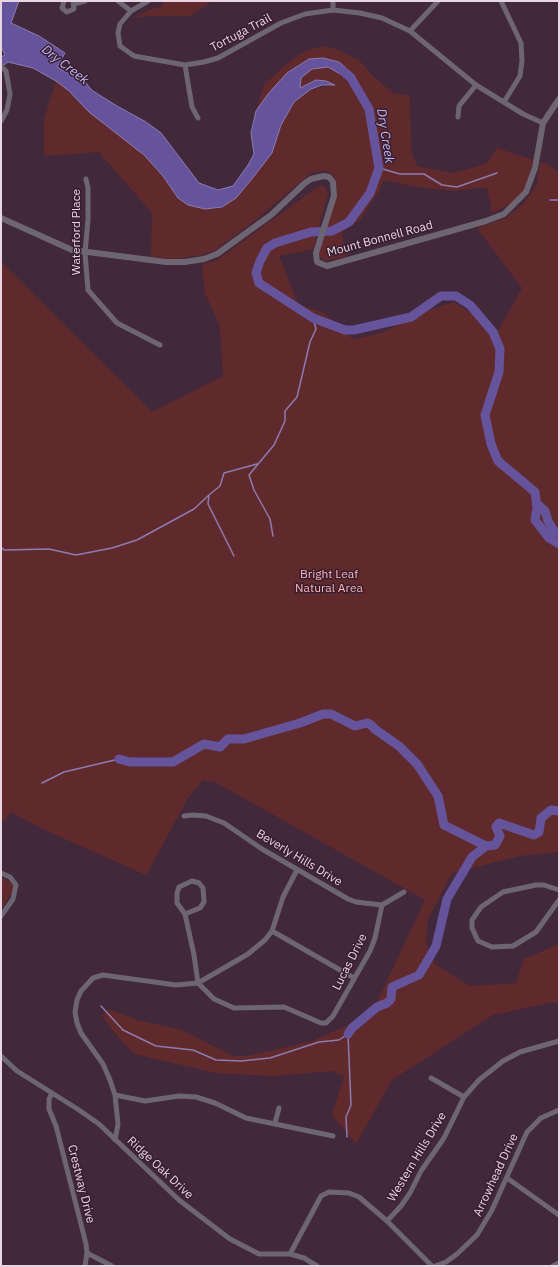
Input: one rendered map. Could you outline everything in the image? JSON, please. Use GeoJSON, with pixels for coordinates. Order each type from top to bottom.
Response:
{"type":"FeatureCollection","features":[{"type":"Feature","properties":{"kind":"street"},"geometry":{"type":"LineString","coordinates":[[64,1],[62,8],[67,12],[72,11],[74,2],[85,1]]}},
{"type":"Feature","properties":{"kind":"street"},"geometry":{"type":"LineString","coordinates":[[118,1],[131,12]]}},
{"type":"Feature","properties":{"kind":"street","name":"Tortuga Trail"},"geometry":{"type":"LineString","coordinates":[[148,1],[131,12],[120,24],[118,33],[120,46],[134,56],[185,65],[218,58],[281,23],[305,14],[333,10],[360,12],[382,18],[410,31],[476,84],[524,114],[543,123]]}},
{"type":"Feature","properties":{"kind":"street"},"geometry":{"type":"LineString","coordinates":[[333,10],[334,1]]}},
{"type":"Feature","properties":{"kind":"street"},"geometry":{"type":"LineString","coordinates":[[410,31],[438,1]]}},
{"type":"Feature","properties":{"kind":"street"},"geometry":{"type":"LineString","coordinates":[[501,1],[521,44],[522,61],[520,76],[504,102]]}},
{"type":"Feature","properties":{"kind":"street"},"geometry":{"type":"LineString","coordinates":[[185,65],[192,107],[198,118]]}},
{"type":"Feature","properties":{"kind":"street"},"geometry":{"type":"LineString","coordinates":[[1,66],[6,71],[10,94],[7,110],[1,121]]}},
{"type":"Feature","properties":{"kind":"street"},"geometry":{"type":"LineString","coordinates":[[458,117],[459,106],[476,84]]}},
{"type":"Feature","properties":{"kind":"street","name":"Mount Bonnell Road"},"geometry":{"type":"LineString","coordinates":[[1,218],[72,250],[85,253],[126,256],[166,262],[185,262],[204,259],[217,254],[265,219],[305,183],[311,179],[324,176],[329,177],[334,188],[334,196],[320,235],[316,258],[320,264],[327,266],[486,221],[504,214],[519,201],[530,184],[543,123],[559,100]]}},
{"type":"Feature","properties":{"kind":"street","name":"Waterford Place"},"geometry":{"type":"LineString","coordinates":[[86,179],[88,188],[88,220],[85,253],[88,290],[117,323],[160,345]]}},
{"type":"Feature","properties":{"kind":"street","name":"Beverly Hills Drive"},"geometry":{"type":"LineString","coordinates":[[184,816],[193,815],[217,819],[297,870],[348,899],[360,903],[382,905]]}},
{"type":"Feature","properties":{"kind":"street"},"geometry":{"type":"LineString","coordinates":[[116,1140],[118,1124],[115,1095],[103,1064],[81,1033],[77,1023],[75,1012],[80,991],[94,978],[103,975],[176,985],[198,983],[258,948],[272,931],[283,897],[297,870]]}},
{"type":"Feature","properties":{"kind":"street"},"geometry":{"type":"LineString","coordinates":[[1,873],[10,877],[16,885],[13,899],[1,916]]}},
{"type":"Feature","properties":{"kind":"street"},"geometry":{"type":"LineString","coordinates":[[185,914],[200,908],[204,902],[203,888],[199,883],[192,881],[185,883],[180,887],[177,893],[177,904],[185,914],[194,955],[198,983]]}},
{"type":"Feature","properties":{"kind":"street"},"geometry":{"type":"LineString","coordinates":[[559,890],[544,885],[536,885],[503,892],[481,907],[472,920],[472,928],[478,940],[492,947],[513,946],[536,932],[559,900]]}},
{"type":"Feature","properties":{"kind":"street"},"geometry":{"type":"LineString","coordinates":[[382,905],[404,892]]}},
{"type":"Feature","properties":{"kind":"street","name":"Lucas Drive"},"geometry":{"type":"LineString","coordinates":[[198,983],[214,999],[224,1005],[234,1008],[284,1007],[326,1023],[333,1016],[375,938],[382,905]]}},
{"type":"Feature","properties":{"kind":"street"},"geometry":{"type":"LineString","coordinates":[[272,931],[354,978]]}},
{"type":"Feature","properties":{"kind":"street","name":"Western Hills Drive"},"geometry":{"type":"LineString","coordinates":[[290,1254],[318,1199],[329,1192],[354,1195],[387,1221],[401,1206],[421,1171],[444,1138],[464,1096],[479,1080],[503,1061],[535,1046],[559,1041]]}},
{"type":"Feature","properties":{"kind":"street","name":"Ridge Oak Drive"},"geometry":{"type":"LineString","coordinates":[[1,1056],[17,1071],[79,1110],[116,1140],[178,1200],[230,1238],[259,1254],[290,1254],[304,1258],[317,1266]]}},
{"type":"Feature","properties":{"kind":"street"},"geometry":{"type":"LineString","coordinates":[[431,1078],[464,1096]]}},
{"type":"Feature","properties":{"kind":"street","name":"Crestway Drive"},"geometry":{"type":"LineString","coordinates":[[52,1093],[49,1099],[49,1109],[56,1126],[87,1253]]}},
{"type":"Feature","properties":{"kind":"street"},"geometry":{"type":"LineString","coordinates":[[115,1095],[146,1101],[179,1096],[196,1097],[215,1103],[246,1118],[333,1136]]}},
{"type":"Feature","properties":{"kind":"street"},"geometry":{"type":"LineString","coordinates":[[275,1123],[279,1108]]}},
{"type":"Feature","properties":{"kind":"street","name":"Arrowhead Drive"},"geometry":{"type":"LineString","coordinates":[[433,1266],[446,1262],[477,1235],[486,1222],[527,1132],[541,1118],[559,1110]]}},
{"type":"Feature","properties":{"kind":"street"},"geometry":{"type":"LineString","coordinates":[[507,1178],[559,1215]]}},
{"type":"Feature","properties":{"kind":"street"},"geometry":{"type":"LineString","coordinates":[[387,1221],[433,1266]]}},
{"type":"Feature","properties":{"kind":"street"},"geometry":{"type":"LineString","coordinates":[[85,1266],[87,1253],[112,1266]]}},
{"type":"Feature","properties":{"kind":"street"},"geometry":{"type":"LineString","coordinates":[[553,1266],[559,1263]]}},
{"type":"Feature","properties":{"kind":"green space"},"geometry":{"type":"Polygon","coordinates":[[[164,1],[212,1],[190,16],[147,16],[132,18],[154,8],[161,8],[164,1]]]}},
{"type":"Feature","properties":{"kind":"green space"},"geometry":{"type":"Polygon","coordinates":[[[323,46],[339,50],[360,61],[372,75],[393,93],[410,96],[411,150],[417,166],[452,173],[486,164],[497,148],[533,160],[529,177],[523,192],[511,204],[492,213],[487,187],[456,191],[416,187],[384,180],[361,219],[342,232],[346,257],[324,261],[319,255],[319,249],[337,195],[337,184],[332,174],[325,171],[312,172],[253,222],[214,251],[201,255],[176,259],[151,257],[152,213],[99,152],[44,156],[44,120],[56,81],[144,155],[163,176],[178,198],[205,209],[263,163],[272,153],[281,125],[294,102],[311,89],[334,85],[326,81],[300,88],[301,78],[312,69],[328,67],[349,79],[323,58],[268,94],[256,111],[264,85],[283,67],[303,52],[323,46]]]}},
{"type":"Feature","properties":{"kind":"green space","name":"Bright Leaf Natural Area"},"geometry":{"type":"Polygon","coordinates":[[[540,162],[545,163],[559,172],[559,852],[520,856],[452,873],[428,919],[426,944],[435,964],[470,986],[516,983],[524,959],[559,944],[559,1004],[553,1002],[493,1015],[392,1080],[356,1144],[332,1115],[344,1076],[332,1071],[272,1076],[215,1073],[135,1054],[119,1038],[102,1016],[108,1009],[137,1020],[182,1030],[233,1056],[248,1056],[312,1041],[371,1015],[425,900],[215,782],[203,780],[188,798],[146,875],[45,830],[10,812],[4,822],[1,818],[1,262],[152,412],[223,376],[220,327],[205,293],[202,264],[213,262],[224,255],[320,185],[325,187],[328,193],[313,249],[279,256],[298,304],[324,313],[353,339],[385,332],[413,315],[454,302],[498,331],[522,288],[477,228],[506,218],[524,203],[537,184],[540,162]]]}},
{"type":"Feature","properties":{"kind":"green space"},"geometry":{"type":"Polygon","coordinates":[[[1,878],[10,882],[13,886],[12,892],[1,910],[1,878]]]}},
{"type":"Feature","properties":{"kind":"shaded area"},"geometry":{"type":"Polygon","coordinates":[[[1,1],[19,1],[11,23],[39,36],[65,53],[57,67],[78,79],[84,80],[93,91],[146,122],[161,133],[199,183],[218,190],[233,186],[248,165],[254,154],[251,133],[256,111],[268,94],[287,73],[309,59],[323,58],[339,62],[355,76],[349,79],[328,67],[312,69],[301,78],[300,88],[316,80],[326,81],[335,85],[322,85],[311,89],[294,102],[281,125],[272,153],[251,180],[236,198],[222,207],[205,209],[188,205],[178,198],[163,176],[144,155],[89,112],[69,91],[56,81],[33,68],[8,62],[1,67],[1,57],[5,55],[1,46],[1,1]]]}},
{"type":"Feature","properties":{"kind":"waterway","name":"Dry Creek"},"geometry":{"type":"LineString","coordinates":[[343,71],[351,78],[369,109],[379,168],[370,193],[349,222],[332,231],[311,232],[275,243],[267,248],[256,273],[259,283],[313,318],[345,330],[354,330],[411,317],[441,296],[456,296],[470,305],[493,332],[500,349],[499,372],[485,415],[491,444],[498,461],[535,492],[537,508],[535,520],[549,538],[559,544]]}},
{"type":"Feature","properties":{"kind":"waterway"},"geometry":{"type":"LineString","coordinates":[[379,168],[400,174],[424,174],[442,185],[457,187],[497,173]]}},
{"type":"Feature","properties":{"kind":"waterway"},"geometry":{"type":"LineString","coordinates":[[550,200],[559,200]]}},
{"type":"Feature","properties":{"kind":"waterway"},"geometry":{"type":"LineString","coordinates":[[273,536],[270,519],[254,490],[249,475],[274,445],[285,421],[285,411],[297,397],[310,342],[316,329],[313,318]]}},
{"type":"Feature","properties":{"kind":"waterway"},"geometry":{"type":"LineString","coordinates":[[234,556],[208,504],[209,495],[220,486],[224,473],[257,464]]}},
{"type":"Feature","properties":{"kind":"waterway"},"geometry":{"type":"LineString","coordinates":[[1,547],[4,550],[49,549],[76,555],[112,548],[137,540],[194,509],[209,495]]}},
{"type":"Feature","properties":{"kind":"waterway"},"geometry":{"type":"LineString","coordinates":[[537,504],[545,511],[548,521],[554,531],[559,533]]}},
{"type":"Feature","properties":{"kind":"waterway"},"geometry":{"type":"LineString","coordinates":[[119,759],[130,762],[173,762],[204,744],[220,747],[228,739],[244,739],[300,723],[323,714],[331,714],[355,726],[367,723],[370,724],[399,746],[417,764],[438,796],[444,825],[486,846]]}},
{"type":"Feature","properties":{"kind":"waterway"},"geometry":{"type":"LineString","coordinates":[[42,783],[64,772],[119,759]]}},
{"type":"Feature","properties":{"kind":"waterway"},"geometry":{"type":"LineString","coordinates":[[348,1034],[352,1028],[377,1007],[387,1003],[391,999],[392,987],[419,975],[436,946],[447,899],[472,857],[486,846],[495,845],[500,836],[496,827],[499,823],[534,835],[539,832],[541,818],[551,810],[559,811]]}},
{"type":"Feature","properties":{"kind":"waterway"},"geometry":{"type":"LineString","coordinates":[[101,1006],[123,1030],[156,1046],[193,1050],[216,1060],[241,1061],[270,1058],[319,1042],[339,1040],[348,1034]]}},
{"type":"Feature","properties":{"kind":"waterway"},"geometry":{"type":"LineString","coordinates":[[347,1137],[346,1117],[351,1105],[348,1034]]}}]}
